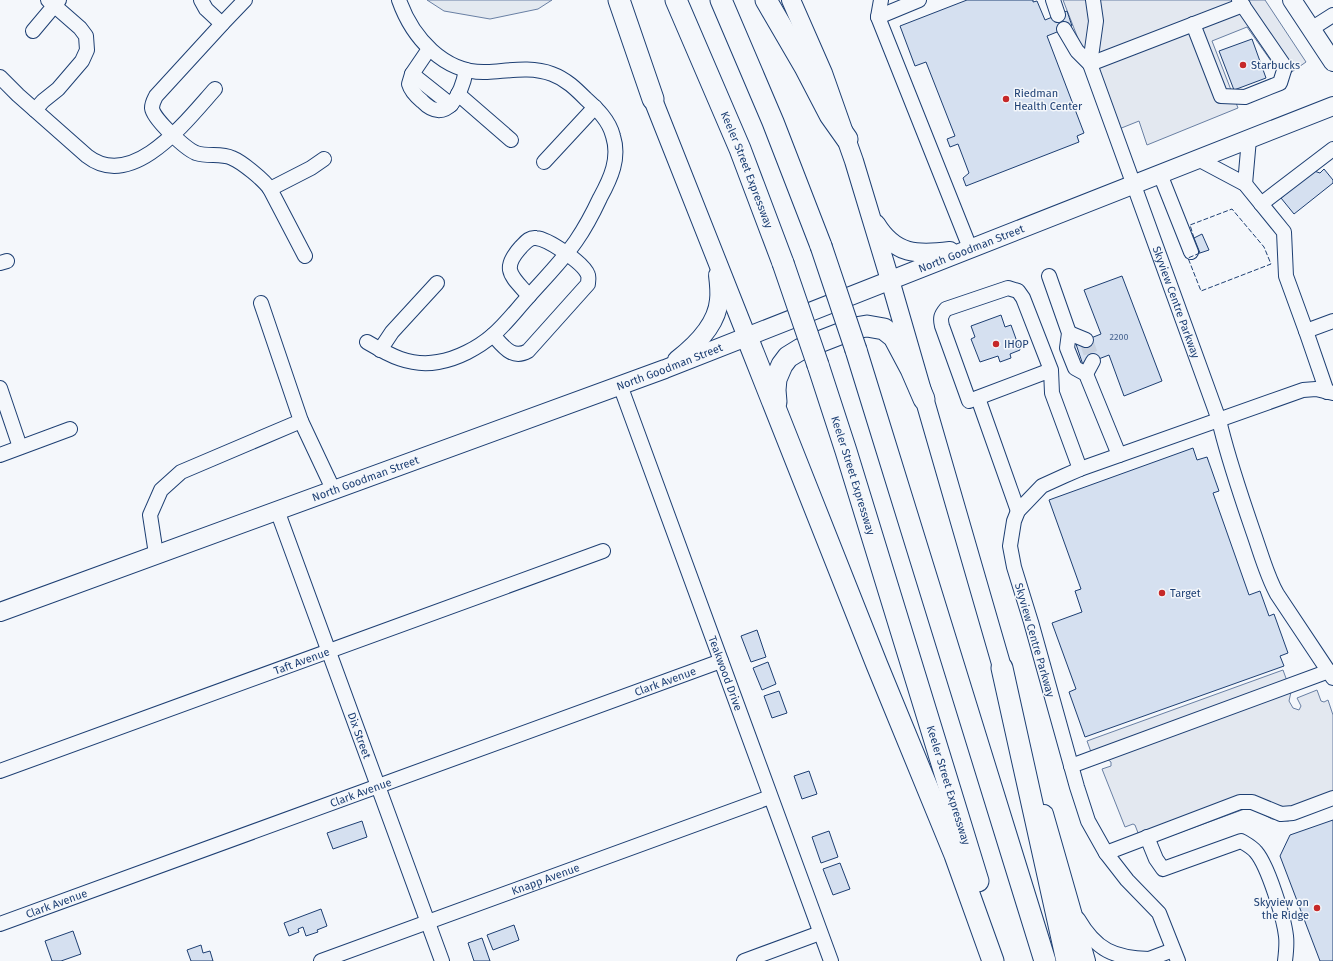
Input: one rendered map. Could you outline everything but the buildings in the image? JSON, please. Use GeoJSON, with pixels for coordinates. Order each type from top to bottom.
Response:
{"type":"FeatureCollection","features":[{"type":"Feature","properties":{"kind":"highway"},"geometry":{"type":"LineString","coordinates":[[619,0],[652,99]]}},
{"type":"Feature","properties":{"kind":"highway","name":"Keeler Street Expressway"},"geometry":{"type":"LineString","coordinates":[[676,0],[737,142],[783,263],[818,365],[1003,961]]}},
{"type":"Feature","properties":{"kind":"highway"},"geometry":{"type":"LineString","coordinates":[[721,0],[773,122],[821,246],[876,410],[1045,961]]}},
{"type":"Feature","properties":{"kind":"highway"},"geometry":{"type":"LineString","coordinates":[[766,0],[805,67],[830,115],[847,139]]}},
{"type":"Feature","properties":{"kind":"highway"},"geometry":{"type":"LineString","coordinates":[[779,419],[775,384],[785,360],[800,349],[863,326],[880,327],[888,331],[894,337],[924,398]]}},
{"type":"Feature","properties":{"kind":"highway"},"geometry":{"type":"LineString","coordinates":[[747,337],[954,855],[993,961]]}},
{"type":"Feature","properties":{"kind":"highway"},"geometry":{"type":"LineString","coordinates":[[1002,668],[1067,961]]}},
{"type":"Feature","properties":{"kind":"main road"},"geometry":{"type":"LineString","coordinates":[[611,0],[747,337]]}},
{"type":"Feature","properties":{"kind":"main road"},"geometry":{"type":"LineString","coordinates":[[791,0],[823,73],[847,139],[869,210],[1086,961]]}},
{"type":"Feature","properties":{"kind":"main road"},"geometry":{"type":"LineString","coordinates":[[1292,0],[1333,62]]}},
{"type":"Feature","properties":{"kind":"main road","name":"North Goodman Street"},"geometry":{"type":"LineString","coordinates":[[0,612],[665,369],[1333,106]]}},
{"type":"Feature","properties":{"kind":"main road"},"geometry":{"type":"LineString","coordinates":[[869,210],[882,233],[900,249],[929,253],[970,248]]}},
{"type":"Feature","properties":{"kind":"main road"},"geometry":{"type":"LineString","coordinates":[[665,369],[692,347],[703,335],[714,319],[719,300],[718,273],[714,255]]}},
{"type":"Feature","properties":{"kind":"street"},"geometry":{"type":"LineString","coordinates":[[200,0],[206,9],[222,24]]}},
{"type":"Feature","properties":{"kind":"street"},"geometry":{"type":"LineString","coordinates":[[245,0],[154,99],[152,106],[154,114],[173,134],[194,152],[224,155],[232,158],[263,180],[270,189],[305,256]]}},
{"type":"Feature","properties":{"kind":"street"},"geometry":{"type":"LineString","coordinates":[[367,342],[394,357],[406,361],[418,363],[436,362],[448,360],[464,353],[493,335],[529,296],[575,242],[605,190],[615,165],[616,148],[612,130],[595,107],[568,83],[558,76],[547,72],[526,70],[481,72],[466,70],[453,65],[429,49],[413,30],[399,0]]}},
{"type":"Feature","properties":{"kind":"street"},"geometry":{"type":"LineString","coordinates":[[881,0],[878,17],[970,248]]}},
{"type":"Feature","properties":{"kind":"street"},"geometry":{"type":"LineString","coordinates":[[878,17],[919,0]]}},
{"type":"Feature","properties":{"kind":"street"},"geometry":{"type":"LineString","coordinates":[[1053,0],[1058,15]]}},
{"type":"Feature","properties":{"kind":"street"},"geometry":{"type":"LineString","coordinates":[[1090,64],[1096,21],[1093,0]]}},
{"type":"Feature","properties":{"kind":"street"},"geometry":{"type":"LineString","coordinates":[[33,31],[53,2],[76,24],[83,32],[87,40],[87,50],[82,61],[58,89],[43,101],[35,110]]}},
{"type":"Feature","properties":{"kind":"street"},"geometry":{"type":"LineString","coordinates":[[1090,64],[1193,24],[1241,2],[1285,67],[1280,83],[1245,97],[1221,96],[1193,24]]}},
{"type":"Feature","properties":{"kind":"street"},"geometry":{"type":"LineString","coordinates":[[1311,29],[1333,15]]}},
{"type":"Feature","properties":{"kind":"street"},"geometry":{"type":"LineString","coordinates":[[1064,29],[1077,51],[1090,64]]}},
{"type":"Feature","properties":{"kind":"street"},"geometry":{"type":"LineString","coordinates":[[429,49],[412,74],[410,87],[414,94],[426,106],[433,110],[437,111],[445,109],[455,99],[463,84],[466,70]]}},
{"type":"Feature","properties":{"kind":"street","name":"Skyview Centre Parkway"},"geometry":{"type":"LineString","coordinates":[[1090,64],[1219,420]]}},
{"type":"Feature","properties":{"kind":"street"},"geometry":{"type":"LineString","coordinates":[[0,77],[12,90],[91,160],[108,166],[125,165],[140,160],[152,152],[173,134],[215,89]]}},
{"type":"Feature","properties":{"kind":"street"},"geometry":{"type":"LineString","coordinates":[[455,99],[511,140]]}},
{"type":"Feature","properties":{"kind":"street"},"geometry":{"type":"LineString","coordinates":[[544,162],[595,107]]}},
{"type":"Feature","properties":{"kind":"street"},"geometry":{"type":"LineString","coordinates":[[1246,184],[1249,139]]}},
{"type":"Feature","properties":{"kind":"street"},"geometry":{"type":"LineString","coordinates":[[1261,204],[1333,149]]}},
{"type":"Feature","properties":{"kind":"street"},"geometry":{"type":"LineString","coordinates":[[270,189],[311,168],[324,159]]}},
{"type":"Feature","properties":{"kind":"street"},"geometry":{"type":"LineString","coordinates":[[1198,159],[1246,184],[1284,232],[1286,276],[1330,392]]}},
{"type":"Feature","properties":{"kind":"street"},"geometry":{"type":"LineString","coordinates":[[1160,174],[1191,252]]}},
{"type":"Feature","properties":{"kind":"street"},"geometry":{"type":"LineString","coordinates":[[493,335],[512,353],[521,355],[528,351],[588,284],[588,275],[584,268],[550,243],[543,239],[534,238],[527,240],[512,257],[509,266],[512,275],[529,296]]}},
{"type":"Feature","properties":{"kind":"street"},"geometry":{"type":"LineString","coordinates":[[1049,276],[1069,333],[1067,348],[1075,368],[1086,374],[1119,455]]}},
{"type":"Feature","properties":{"kind":"street"},"geometry":{"type":"LineString","coordinates":[[380,350],[392,332],[437,283]]}},
{"type":"Feature","properties":{"kind":"street"},"geometry":{"type":"LineString","coordinates":[[1051,370],[969,401],[942,326],[940,319],[942,314],[946,309],[1008,288],[1018,291],[1023,298],[1051,370],[1053,379],[1052,393],[1080,469]]}},
{"type":"Feature","properties":{"kind":"street"},"geometry":{"type":"LineString","coordinates":[[261,303],[301,421],[334,489]]}},
{"type":"Feature","properties":{"kind":"street"},"geometry":{"type":"LineString","coordinates":[[1306,331],[1333,321]]}},
{"type":"Feature","properties":{"kind":"street"},"geometry":{"type":"LineString","coordinates":[[1069,333],[1086,340]]}},
{"type":"Feature","properties":{"kind":"street"},"geometry":{"type":"LineString","coordinates":[[1086,374],[1093,361]]}},
{"type":"Feature","properties":{"kind":"street","name":"Teakwood Drive"},"geometry":{"type":"LineString","coordinates":[[620,385],[831,961]]}},
{"type":"Feature","properties":{"kind":"street"},"geometry":{"type":"LineString","coordinates":[[0,388],[20,447]]}},
{"type":"Feature","properties":{"kind":"street","name":"Skyview Centre Parkway"},"geometry":{"type":"LineString","coordinates":[[1176,955],[1159,912],[1127,880],[1106,853],[1088,821],[1014,567],[1010,546],[1014,521],[1018,511],[1042,486],[1080,469],[1303,390],[1316,389],[1330,392]]}},
{"type":"Feature","properties":{"kind":"street"},"geometry":{"type":"LineString","coordinates":[[978,398],[1018,511]]}},
{"type":"Feature","properties":{"kind":"street"},"geometry":{"type":"LineString","coordinates":[[1071,766],[1331,674],[1273,587],[1227,454],[1219,420]]}},
{"type":"Feature","properties":{"kind":"street"},"geometry":{"type":"LineString","coordinates":[[156,554],[150,516],[161,490],[181,472],[301,421]]}},
{"type":"Feature","properties":{"kind":"street"},"geometry":{"type":"LineString","coordinates":[[0,455],[70,429]]}},
{"type":"Feature","properties":{"kind":"street","name":"Dix Street"},"geometry":{"type":"LineString","coordinates":[[277,510],[442,961]]}},
{"type":"Feature","properties":{"kind":"street","name":"Taft Avenue"},"geometry":{"type":"LineString","coordinates":[[0,771],[328,650],[603,551]]}},
{"type":"Feature","properties":{"kind":"street","name":"Clark Avenue"},"geometry":{"type":"LineString","coordinates":[[0,924],[721,661]]}},
{"type":"Feature","properties":{"kind":"street","name":"Knapp Avenue"},"geometry":{"type":"LineString","coordinates":[[321,961],[770,796]]}},
{"type":"Feature","properties":{"kind":"street"},"geometry":{"type":"LineString","coordinates":[[1106,853],[1240,802],[1252,802],[1281,814],[1293,813],[1333,798]]}},
{"type":"Feature","properties":{"kind":"street"},"geometry":{"type":"LineString","coordinates":[[1147,837],[1156,859],[1163,869],[1241,841],[1255,851],[1262,860],[1266,869],[1284,921],[1286,938],[1285,961]]}},
{"type":"Feature","properties":{"kind":"street"},"geometry":{"type":"LineString","coordinates":[[1069,904],[1084,929],[1099,946],[1105,950],[1130,958],[1148,960],[1176,955]]}},
{"type":"Feature","properties":{"kind":"street"},"geometry":{"type":"LineString","coordinates":[[744,961],[820,933]]}},
{"type":"Feature","properties":{"kind":"shaded area"},"geometry":{"type":"Polygon","coordinates":[[[427,0],[552,0],[538,9],[490,19],[444,11],[427,0]]]}},
{"type":"Feature","properties":{"kind":"shaded area"},"geometry":{"type":"Polygon","coordinates":[[[1063,0],[1265,0],[1306,62],[1283,78],[1247,27],[1212,41],[1238,108],[1147,145],[1139,121],[1114,131],[1063,0]]]}},
{"type":"Feature","properties":{"kind":"shaded area"},"geometry":{"type":"Polygon","coordinates":[[[1283,670],[1291,692],[1289,701],[1293,708],[1299,710],[1301,706],[1297,698],[1317,690],[1321,701],[1324,702],[1328,700],[1333,715],[1333,805],[1288,821],[1272,819],[1250,807],[1143,846],[1135,825],[1133,824],[1125,827],[1102,769],[1111,766],[1111,762],[1107,759],[1095,763],[1087,741],[1283,670]]]}},
{"type":"Feature","properties":{"kind":"tunnel"},"geometry":{"type":"LineString","coordinates":[[1086,340],[1093,361]]}},
{"type":"Feature","properties":{"kind":"fence"},"geometry":{"type":"LineString","coordinates":[[1194,238],[1190,225],[1232,209],[1264,247],[1271,264],[1201,291],[1188,258],[1200,253]]}},
{"type":"Feature","properties":{"kind":"place","name":"Starbucks"},"geometry":{"type":"Point","coordinates":[1243,65]}},
{"type":"Feature","properties":{"kind":"place","name":"Riedman Health Center"},"geometry":{"type":"Point","coordinates":[1006,99]}},
{"type":"Feature","properties":{"kind":"place","name":"IHOP"},"geometry":{"type":"Point","coordinates":[996,344]}},
{"type":"Feature","properties":{"kind":"place","name":"Target"},"geometry":{"type":"Point","coordinates":[1162,593]}},
{"type":"Feature","properties":{"kind":"place","name":"Skyview on the Ridge"},"geometry":{"type":"Point","coordinates":[1317,908]}}]}
